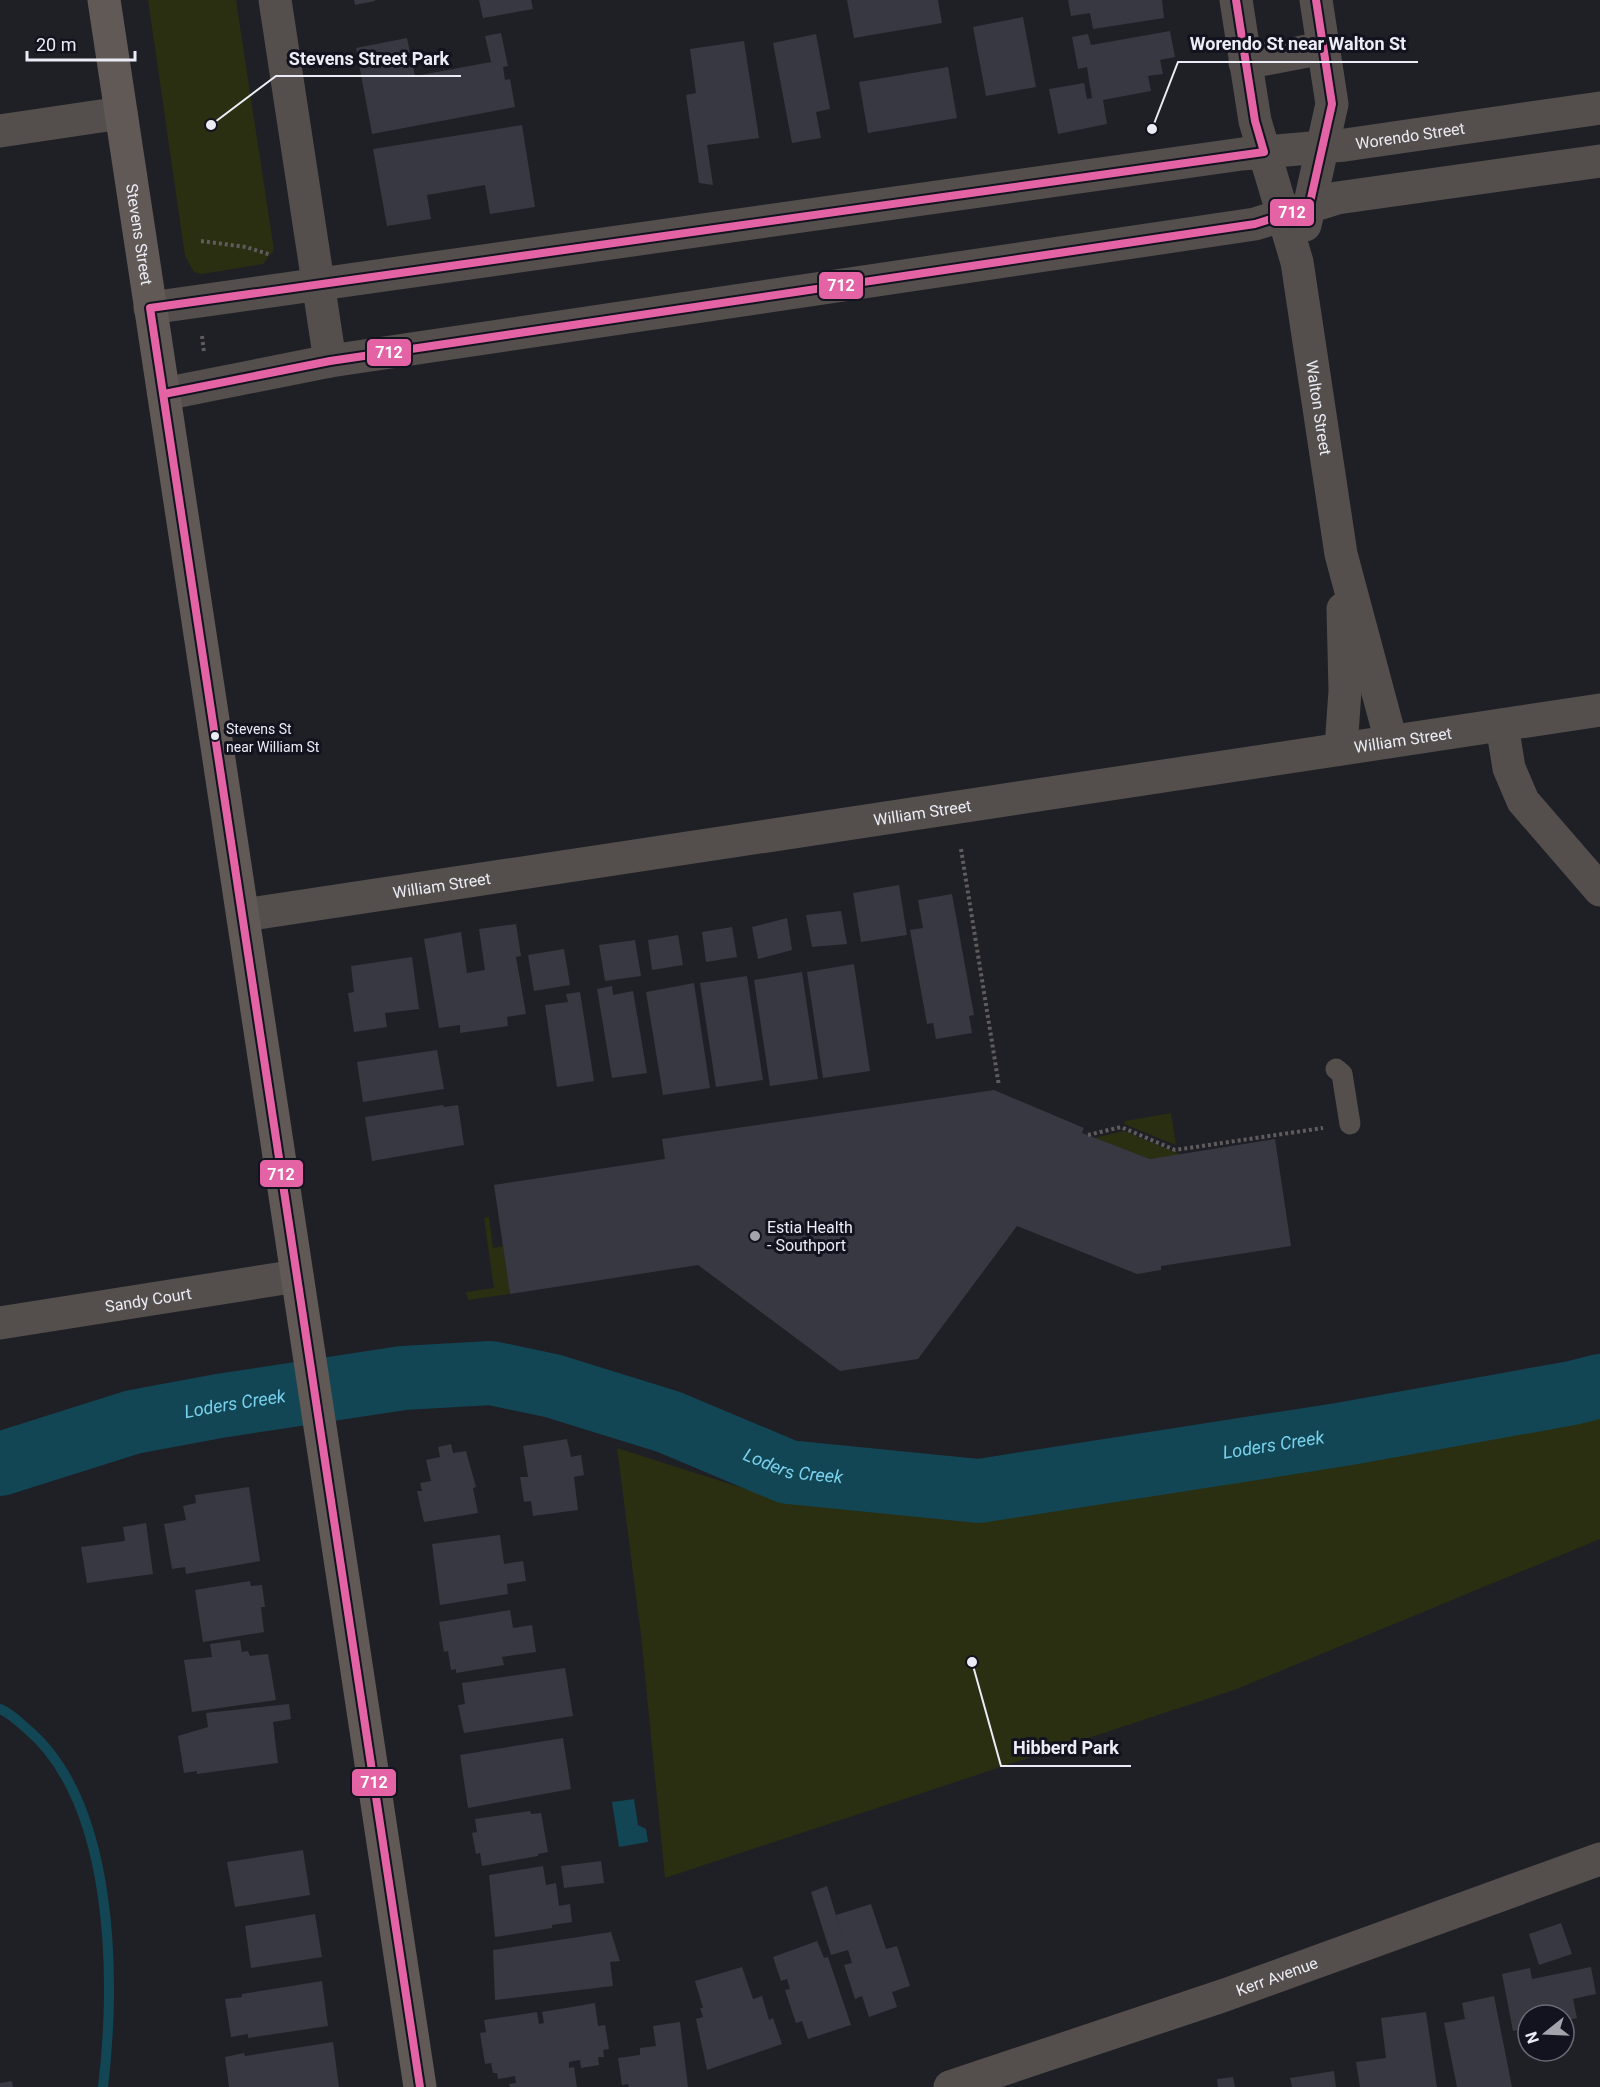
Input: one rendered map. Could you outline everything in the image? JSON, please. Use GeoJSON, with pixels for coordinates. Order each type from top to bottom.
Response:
{"type":"FeatureCollection","features":[{"type":"Feature","properties":{"kind":"main road","name":"Stevens Street"},"geometry":{"type":"LineString","coordinates":[[104,0],[420,2087]]}},
{"type":"Feature","properties":{"kind":"street"},"geometry":{"type":"LineString","coordinates":[[275,0],[330,362]]}},
{"type":"Feature","properties":{"kind":"street","name":"Walton Street"},"geometry":{"type":"LineString","coordinates":[[1236,0],[1255,121],[1264,152],[1296,211]]}},
{"type":"Feature","properties":{"kind":"street","name":"Walton Street"},"geometry":{"type":"LineString","coordinates":[[1316,0],[1332,104],[1322,147],[1296,211],[1297,262],[1341,554],[1391,741]]}},
{"type":"Feature","properties":{"kind":"street"},"geometry":{"type":"LineString","coordinates":[[1245,63],[1323,48]]}},
{"type":"Feature","properties":{"kind":"street","name":"Worendo Street"},"geometry":{"type":"LineString","coordinates":[[150,308],[1264,152],[1322,147],[1600,108]]}},
{"type":"Feature","properties":{"kind":"street"},"geometry":{"type":"LineString","coordinates":[[0,131],[121,113]]}},
{"type":"Feature","properties":{"kind":"street"},"geometry":{"type":"LineString","coordinates":[[164,394],[330,362],[1255,224],[1337,198],[1600,161]]}},
{"type":"Feature","properties":{"kind":"street","name":"Walton Street"},"geometry":{"type":"LineString","coordinates":[[1341,554],[1345,691],[1341,748]]}},
{"type":"Feature","properties":{"kind":"street","name":"William Street"},"geometry":{"type":"LineString","coordinates":[[244,915],[1600,710]]}},
{"type":"Feature","properties":{"kind":"street"},"geometry":{"type":"LineString","coordinates":[[1502,725],[1509,768],[1523,801],[1600,890]]}},
{"type":"Feature","properties":{"kind":"street","name":"Sandy Court"},"geometry":{"type":"LineString","coordinates":[[0,1323],[297,1275]]}},
{"type":"Feature","properties":{"kind":"street","name":"Kerr Avenue"},"geometry":{"type":"LineString","coordinates":[[958,2086],[1225,1995],[1600,1859]]}},
{"type":"Feature","properties":{"kind":"lane"},"geometry":{"type":"LineString","coordinates":[[1336,1069],[1342,1074],[1350,1124]]}},
{"type":"Feature","properties":{"kind":"path"},"geometry":{"type":"LineString","coordinates":[[201,241],[246,246],[274,256]]}},
{"type":"Feature","properties":{"kind":"path"},"geometry":{"type":"LineString","coordinates":[[201,331],[206,361]]}},
{"type":"Feature","properties":{"kind":"path"},"geometry":{"type":"LineString","coordinates":[[961,849],[999,1086]]}},
{"type":"Feature","properties":{"kind":"path"},"geometry":{"type":"LineString","coordinates":[[1088,1135],[1121,1127],[1175,1150],[1350,1124]]}},
{"type":"Feature","properties":{"kind":"green space"},"geometry":{"type":"Polygon","coordinates":[[[148,0],[236,0],[274,250],[263,264],[202,274],[194,272],[185,256],[148,0]]]}},
{"type":"Feature","properties":{"kind":"green space"},"geometry":{"type":"Polygon","coordinates":[[[1171,1113],[1176,1145],[1124,1124],[1125,1121],[1171,1113]]]}},
{"type":"Feature","properties":{"kind":"green space"},"geometry":{"type":"Polygon","coordinates":[[[1124,1131],[1182,1155],[1150,1159],[1094,1138],[1124,1131]]]}},
{"type":"Feature","properties":{"kind":"green space"},"geometry":{"type":"Polygon","coordinates":[[[489,1217],[493,1248],[503,1246],[510,1294],[468,1300],[466,1292],[494,1288],[484,1218],[489,1217]]]}},
{"type":"Feature","properties":{"kind":"green space"},"geometry":{"type":"Polygon","coordinates":[[[1600,1405],[1600,1539],[1237,1689],[665,1878],[641,1635],[617,1448],[777,1499],[963,1511],[1570,1414],[1600,1405]]]}},
{"type":"Feature","properties":{"kind":"water"},"geometry":{"type":"Polygon","coordinates":[[[634,1799],[638,1825],[646,1829],[648,1842],[619,1847],[612,1802],[634,1799]]]}},
{"type":"Feature","properties":{"kind":"building"},"geometry":{"type":"Polygon","coordinates":[[[354,0],[375,0],[375,1],[355,5],[354,0]]]}},
{"type":"Feature","properties":{"kind":"building"},"geometry":{"type":"Polygon","coordinates":[[[479,0],[531,0],[533,9],[483,18],[479,0]]]}},
{"type":"Feature","properties":{"kind":"building"},"geometry":{"type":"Polygon","coordinates":[[[847,0],[938,0],[942,23],[854,38],[847,0]]]}},
{"type":"Feature","properties":{"kind":"building"},"geometry":{"type":"Polygon","coordinates":[[[1068,0],[1162,0],[1164,18],[1093,29],[1090,13],[1071,16],[1068,0]]]}},
{"type":"Feature","properties":{"kind":"building"},"geometry":{"type":"Polygon","coordinates":[[[1023,17],[1036,87],[986,96],[973,27],[1023,17]]]}},
{"type":"Feature","properties":{"kind":"building"},"geometry":{"type":"Polygon","coordinates":[[[1170,31],[1175,57],[1160,60],[1163,74],[1148,76],[1151,91],[1103,100],[1107,124],[1058,134],[1049,89],[1084,83],[1087,99],[1092,98],[1087,67],[1078,69],[1072,37],[1088,34],[1091,45],[1170,31]]]}},
{"type":"Feature","properties":{"kind":"building"},"geometry":{"type":"Polygon","coordinates":[[[501,33],[508,66],[503,67],[505,80],[510,79],[515,107],[372,134],[356,48],[407,38],[415,76],[491,62],[485,36],[501,33]]]}},
{"type":"Feature","properties":{"kind":"building"},"geometry":{"type":"Polygon","coordinates":[[[816,34],[830,109],[816,112],[821,138],[792,143],[773,43],[816,34]]]}},
{"type":"Feature","properties":{"kind":"building"},"geometry":{"type":"Polygon","coordinates":[[[744,41],[759,138],[707,145],[713,185],[699,183],[686,95],[696,93],[690,49],[744,41]]]}},
{"type":"Feature","properties":{"kind":"building"},"geometry":{"type":"Polygon","coordinates":[[[948,67],[957,118],[868,133],[859,82],[948,67]]]}},
{"type":"Feature","properties":{"kind":"building"},"geometry":{"type":"Polygon","coordinates":[[[522,125],[535,207],[490,214],[485,185],[427,195],[431,219],[387,226],[373,149],[522,125]]]}},
{"type":"Feature","properties":{"kind":"building"},"geometry":{"type":"Polygon","coordinates":[[[899,885],[907,935],[861,942],[853,893],[899,885]]]}},
{"type":"Feature","properties":{"kind":"building"},"geometry":{"type":"Polygon","coordinates":[[[952,894],[974,1015],[969,1016],[972,1033],[936,1039],[933,1023],[927,1024],[910,930],[923,928],[918,900],[952,894]]]}},
{"type":"Feature","properties":{"kind":"building"},"geometry":{"type":"Polygon","coordinates":[[[841,911],[847,944],[812,947],[806,915],[841,911]]]}},
{"type":"Feature","properties":{"kind":"building"},"geometry":{"type":"Polygon","coordinates":[[[787,918],[792,950],[758,959],[752,927],[787,918]]]}},
{"type":"Feature","properties":{"kind":"building"},"geometry":{"type":"Polygon","coordinates":[[[516,924],[521,956],[516,957],[526,1014],[507,1017],[508,1026],[460,1033],[460,1025],[439,1028],[424,939],[461,932],[467,973],[485,970],[479,929],[516,924]]]}},
{"type":"Feature","properties":{"kind":"building"},"geometry":{"type":"Polygon","coordinates":[[[732,927],[737,957],[706,962],[702,932],[732,927]]]}},
{"type":"Feature","properties":{"kind":"building"},"geometry":{"type":"Polygon","coordinates":[[[678,935],[683,965],[652,970],[648,940],[678,935]]]}},
{"type":"Feature","properties":{"kind":"building"},"geometry":{"type":"Polygon","coordinates":[[[635,940],[641,976],[605,981],[599,945],[635,940]]]}},
{"type":"Feature","properties":{"kind":"building"},"geometry":{"type":"Polygon","coordinates":[[[564,949],[570,985],[534,991],[528,955],[564,949]]]}},
{"type":"Feature","properties":{"kind":"building"},"geometry":{"type":"Polygon","coordinates":[[[412,957],[419,1009],[385,1013],[387,1027],[354,1032],[348,993],[354,992],[351,966],[412,957]]]}},
{"type":"Feature","properties":{"kind":"building"},"geometry":{"type":"Polygon","coordinates":[[[854,964],[870,1071],[823,1078],[807,972],[854,964]]]}},
{"type":"Feature","properties":{"kind":"building"},"geometry":{"type":"Polygon","coordinates":[[[802,972],[818,1079],[770,1086],[754,980],[802,972]]]}},
{"type":"Feature","properties":{"kind":"building"},"geometry":{"type":"Polygon","coordinates":[[[747,976],[763,1080],[716,1087],[700,983],[747,976]]]}},
{"type":"Feature","properties":{"kind":"building"},"geometry":{"type":"Polygon","coordinates":[[[694,983],[710,1088],[663,1095],[646,992],[694,983]]]}},
{"type":"Feature","properties":{"kind":"building"},"geometry":{"type":"Polygon","coordinates":[[[612,986],[613,995],[633,991],[647,1073],[612,1078],[597,989],[612,986]]]}},
{"type":"Feature","properties":{"kind":"building"},"geometry":{"type":"Polygon","coordinates":[[[580,992],[594,1081],[557,1087],[545,1005],[568,1002],[566,994],[580,992]]]}},
{"type":"Feature","properties":{"kind":"building"},"geometry":{"type":"Polygon","coordinates":[[[437,1050],[444,1089],[363,1102],[357,1062],[437,1050]]]}},
{"type":"Feature","properties":{"kind":"building","name":"Estia Health - Southport"},"geometry":{"type":"Polygon","coordinates":[[[994,1090],[1084,1128],[1082,1133],[1150,1159],[1275,1139],[1291,1246],[1161,1266],[1161,1270],[1137,1274],[1017,1226],[918,1359],[840,1371],[698,1265],[510,1294],[494,1185],[665,1159],[662,1139],[994,1090]]]}},
{"type":"Feature","properties":{"kind":"building"},"geometry":{"type":"Polygon","coordinates":[[[443,1105],[444,1107],[458,1105],[464,1145],[372,1161],[365,1117],[443,1105]]]}},
{"type":"Feature","properties":{"kind":"building"},"geometry":{"type":"Polygon","coordinates":[[[567,1439],[571,1457],[581,1455],[584,1475],[574,1477],[578,1510],[533,1516],[531,1501],[524,1502],[520,1477],[528,1477],[523,1446],[567,1439]]]}},
{"type":"Feature","properties":{"kind":"building"},"geometry":{"type":"Polygon","coordinates":[[[451,1444],[453,1453],[466,1451],[476,1487],[473,1488],[478,1513],[424,1522],[417,1491],[422,1491],[420,1483],[431,1481],[426,1460],[440,1457],[438,1447],[451,1444]]]}},
{"type":"Feature","properties":{"kind":"building"},"geometry":{"type":"Polygon","coordinates":[[[249,1487],[260,1561],[186,1574],[185,1567],[172,1569],[164,1524],[186,1520],[183,1506],[196,1503],[195,1495],[249,1487]]]}},
{"type":"Feature","properties":{"kind":"building"},"geometry":{"type":"Polygon","coordinates":[[[146,1523],[153,1574],[87,1583],[81,1547],[125,1541],[123,1527],[146,1523]]]}},
{"type":"Feature","properties":{"kind":"building"},"geometry":{"type":"Polygon","coordinates":[[[500,1535],[504,1564],[523,1561],[526,1581],[507,1584],[508,1594],[440,1605],[432,1544],[500,1535]]]}},
{"type":"Feature","properties":{"kind":"building"},"geometry":{"type":"Polygon","coordinates":[[[250,1581],[251,1586],[262,1585],[265,1607],[261,1607],[264,1632],[203,1642],[195,1590],[250,1581]]]}},
{"type":"Feature","properties":{"kind":"building"},"geometry":{"type":"Polygon","coordinates":[[[510,1610],[513,1628],[532,1625],[536,1652],[502,1657],[504,1665],[456,1673],[456,1669],[451,1670],[448,1651],[444,1652],[439,1622],[510,1610]]]}},
{"type":"Feature","properties":{"kind":"building"},"geometry":{"type":"Polygon","coordinates":[[[240,1640],[242,1652],[248,1651],[250,1656],[268,1654],[276,1700],[192,1712],[184,1660],[212,1657],[210,1644],[240,1640]]]}},
{"type":"Feature","properties":{"kind":"building"},"geometry":{"type":"Polygon","coordinates":[[[565,1668],[573,1716],[464,1733],[458,1705],[465,1704],[462,1683],[565,1668]]]}},
{"type":"Feature","properties":{"kind":"building"},"geometry":{"type":"Polygon","coordinates":[[[289,1704],[291,1719],[273,1722],[278,1763],[197,1774],[197,1771],[184,1773],[178,1736],[208,1727],[206,1713],[289,1704]]]}},
{"type":"Feature","properties":{"kind":"building"},"geometry":{"type":"Polygon","coordinates":[[[563,1738],[571,1789],[468,1808],[460,1755],[563,1738]]]}},
{"type":"Feature","properties":{"kind":"building"},"geometry":{"type":"Polygon","coordinates":[[[530,1811],[531,1814],[541,1813],[548,1852],[538,1854],[538,1856],[482,1866],[480,1853],[476,1854],[472,1833],[477,1832],[475,1819],[530,1811]]]}},
{"type":"Feature","properties":{"kind":"building"},"geometry":{"type":"Polygon","coordinates":[[[303,1850],[310,1895],[235,1907],[227,1862],[303,1850]]]}},
{"type":"Feature","properties":{"kind":"building"},"geometry":{"type":"Polygon","coordinates":[[[601,1861],[604,1883],[564,1888],[561,1866],[601,1861]]]}},
{"type":"Feature","properties":{"kind":"building"},"geometry":{"type":"Polygon","coordinates":[[[543,1866],[546,1885],[556,1883],[559,1906],[570,1904],[572,1922],[552,1925],[552,1928],[495,1937],[489,1875],[543,1866]]]}},
{"type":"Feature","properties":{"kind":"building"},"geometry":{"type":"Polygon","coordinates":[[[827,1886],[846,1948],[836,1915],[871,1904],[886,1949],[897,1946],[910,1986],[892,1992],[897,2007],[869,2017],[862,1996],[855,1999],[844,1965],[852,1963],[848,1950],[831,1955],[811,1892],[827,1886]]]}},
{"type":"Feature","properties":{"kind":"building"},"geometry":{"type":"Polygon","coordinates":[[[315,1914],[322,1957],[251,1968],[245,1926],[315,1914]]]}},
{"type":"Feature","properties":{"kind":"building"},"geometry":{"type":"Polygon","coordinates":[[[1561,1923],[1572,1954],[1539,1965],[1529,1934],[1561,1923]]]}},
{"type":"Feature","properties":{"kind":"building"},"geometry":{"type":"Polygon","coordinates":[[[611,1932],[620,1961],[610,1962],[613,1986],[495,2000],[493,1950],[611,1932]]]}},
{"type":"Feature","properties":{"kind":"building"},"geometry":{"type":"Polygon","coordinates":[[[817,1941],[824,1958],[828,1957],[851,2025],[808,2039],[802,2021],[796,2023],[785,1990],[790,1989],[787,1979],[781,1981],[773,1957],[817,1941]]]}},
{"type":"Feature","properties":{"kind":"building"},"geometry":{"type":"Polygon","coordinates":[[[742,1967],[753,1999],[762,1996],[769,2020],[773,2018],[782,2044],[707,2070],[696,2019],[703,2017],[700,2008],[703,2008],[695,1981],[742,1967]]]}},
{"type":"Feature","properties":{"kind":"building"},"geometry":{"type":"Polygon","coordinates":[[[1591,1967],[1596,1994],[1573,1999],[1574,2003],[1516,2003],[1516,2030],[1513,2031],[1502,1974],[1530,1968],[1532,1979],[1591,1967]]]}},
{"type":"Feature","properties":{"kind":"building"},"geometry":{"type":"Polygon","coordinates":[[[322,1981],[328,2026],[248,2038],[248,2034],[231,2037],[225,1999],[242,1997],[242,1994],[322,1981]]]}},
{"type":"Feature","properties":{"kind":"building"},"geometry":{"type":"Polygon","coordinates":[[[1494,1996],[1512,2087],[1457,2087],[1444,2023],[1465,2019],[1462,2003],[1494,1996]]]}},
{"type":"Feature","properties":{"kind":"building"},"geometry":{"type":"Polygon","coordinates":[[[595,2003],[598,2026],[605,2025],[609,2049],[603,2050],[604,2057],[598,2057],[599,2065],[581,2068],[580,2060],[569,2062],[569,2068],[574,2067],[577,2087],[510,2087],[509,2084],[516,2083],[515,2076],[498,2079],[497,2073],[493,2073],[491,2063],[485,2064],[480,2033],[486,2032],[484,2020],[537,2012],[539,2024],[544,2023],[542,2012],[595,2003]]]}},
{"type":"Feature","properties":{"kind":"building"},"geometry":{"type":"Polygon","coordinates":[[[1426,2012],[1437,2087],[1360,2087],[1356,2062],[1386,2058],[1381,2018],[1426,2012]]]}},
{"type":"Feature","properties":{"kind":"building"},"geometry":{"type":"Polygon","coordinates":[[[680,2022],[688,2087],[622,2085],[618,2058],[640,2055],[640,2048],[656,2046],[653,2026],[680,2022]]]}},
{"type":"Feature","properties":{"kind":"building"},"geometry":{"type":"Polygon","coordinates":[[[333,2042],[339,2087],[229,2087],[225,2057],[333,2042]]]}},
{"type":"Feature","properties":{"kind":"building"},"geometry":{"type":"Polygon","coordinates":[[[1334,2071],[1336,2087],[1292,2087],[1290,2078],[1334,2071]]]}},
{"type":"Feature","properties":{"kind":"building"},"geometry":{"type":"Polygon","coordinates":[[[1233,2077],[1235,2087],[1218,2087],[1217,2079],[1233,2077]]]}},
{"type":"Feature","properties":{"kind":"building"},"geometry":{"type":"Polygon","coordinates":[[[12,2081],[13,2087],[0,2087],[0,2083],[12,2081]]]}},
{"type":"Feature","properties":{"kind":"waterway","name":"Loders Creek"},"geometry":{"type":"LineString","coordinates":[[0,1464],[133,1422],[219,1406],[403,1378],[491,1373],[553,1386],[669,1422],[788,1472],[979,1491],[1344,1434],[1600,1386]]}},
{"type":"Feature","properties":{"kind":"waterway"},"geometry":{"type":"LineString","coordinates":[[0,1709],[26,1728],[55,1760],[77,1800],[93,1846],[103,1896],[108,1946],[109,1997],[103,2087]]}},
{"type":"Feature","properties":{"kind":"transit line","name":"712"},"geometry":{"type":"LineString","coordinates":[[420,2087],[150,308],[1264,152],[1255,121],[1236,0]]}},
{"type":"Feature","properties":{"kind":"transit line","name":"712"},"geometry":{"type":"LineString","coordinates":[[164,394],[330,361],[1255,224],[1309,207],[1332,104],[1316,0]]}},
{"type":"Feature","properties":{"kind":"place","name":"Stevens Street Park"},"geometry":{"type":"Point","coordinates":[211,125]}},
{"type":"Feature","properties":{"kind":"place","name":"Worendo St near Walton St"},"geometry":{"type":"Point","coordinates":[1152,129]}},
{"type":"Feature","properties":{"kind":"place","name":"Stevens St near William St"},"geometry":{"type":"Point","coordinates":[215,736]}},
{"type":"Feature","properties":{"kind":"place","name":"Estia Health - Southport"},"geometry":{"type":"Point","coordinates":[755,1236]}},
{"type":"Feature","properties":{"kind":"place","name":"Hibberd Park"},"geometry":{"type":"Point","coordinates":[972,1662]}}]}
